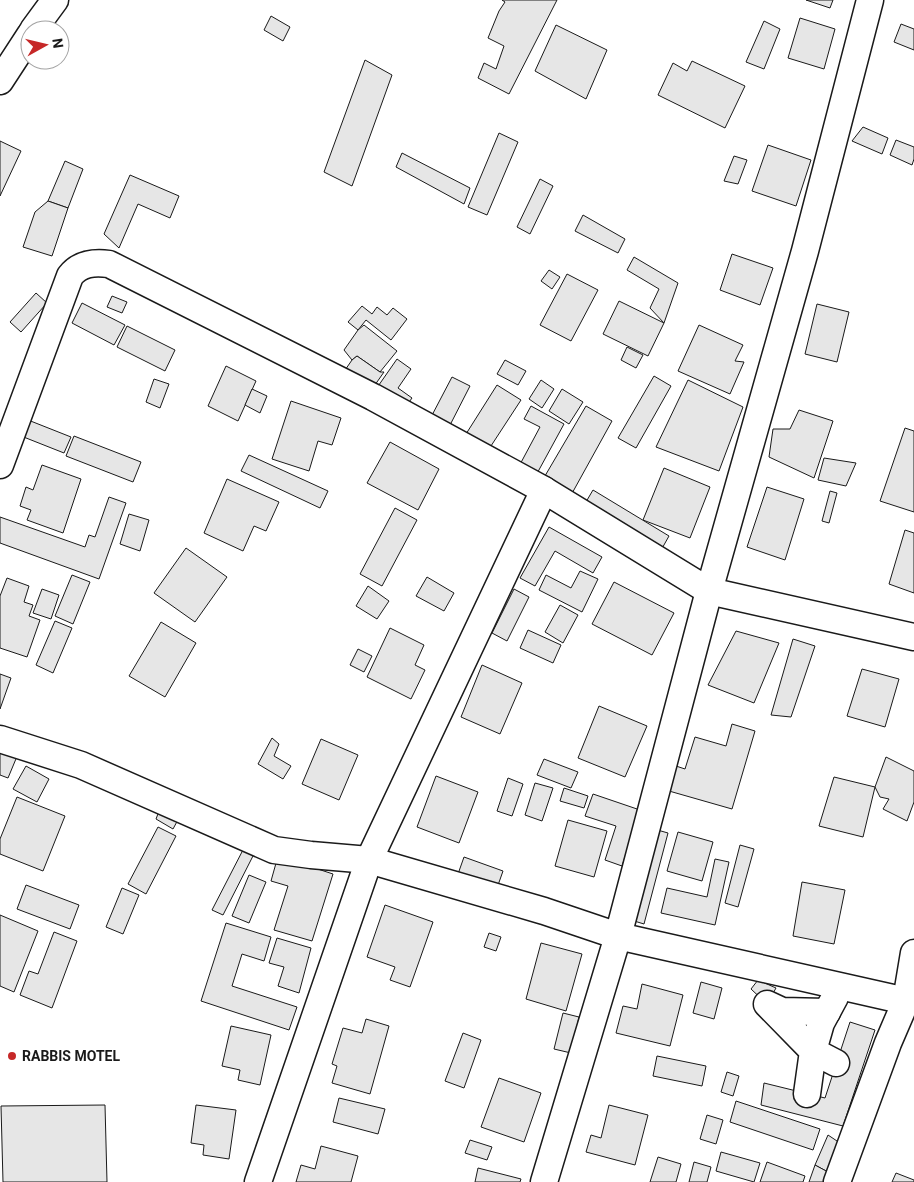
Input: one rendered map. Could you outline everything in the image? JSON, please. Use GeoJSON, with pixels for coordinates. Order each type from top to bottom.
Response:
{"type":"FeatureCollection","features":[{"type":"Feature","properties":{"kind":"street"},"geometry":{"type":"LineString","coordinates":[[40,20],[55,0]]}},
{"type":"Feature","properties":{"kind":"street"},"geometry":{"type":"LineString","coordinates":[[544,1182],[618,936],[709,591],[805,251],[870,0]]}},
{"type":"Feature","properties":{"kind":"street"},"geometry":{"type":"LineString","coordinates":[[0,81],[20,50]]}},
{"type":"Feature","properties":{"kind":"street"},"geometry":{"type":"LineString","coordinates":[[0,465],[70,276],[79,267],[102,263],[109,264],[373,397],[544,490],[709,591],[914,637]]}},
{"type":"Feature","properties":{"kind":"street"},"geometry":{"type":"LineString","coordinates":[[258,1182],[369,860],[544,490]]}},
{"type":"Feature","properties":{"kind":"street"},"geometry":{"type":"LineString","coordinates":[[0,739],[81,765],[274,850],[369,860],[544,911],[618,936],[841,985],[910,995]]}},
{"type":"Feature","properties":{"kind":"street"},"geometry":{"type":"LineString","coordinates":[[837,1182],[910,995],[914,953]]}},
{"type":"Feature","properties":{"kind":"street"},"geometry":{"type":"LineString","coordinates":[[807,1094],[813,1051],[821,1023],[841,985]]}},
{"type":"Feature","properties":{"kind":"street"},"geometry":{"type":"LineString","coordinates":[[827,1012],[782,1010],[768,1004],[813,1051],[836,1064]]}},
{"type":"Feature","properties":{"kind":"building"},"geometry":{"type":"Polygon","coordinates":[[[502,0],[557,0],[509,94],[478,78],[484,63],[496,69],[504,46],[488,38],[499,11],[505,2],[502,0]]]}},
{"type":"Feature","properties":{"kind":"building"},"geometry":{"type":"Polygon","coordinates":[[[806,0],[833,0],[830,8],[806,0]]]}},
{"type":"Feature","properties":{"kind":"building"},"geometry":{"type":"Polygon","coordinates":[[[271,16],[290,27],[283,41],[264,30],[271,16]]]}},
{"type":"Feature","properties":{"kind":"building"},"geometry":{"type":"Polygon","coordinates":[[[800,18],[835,29],[824,69],[788,58],[800,18]]]}},
{"type":"Feature","properties":{"kind":"building"},"geometry":{"type":"Polygon","coordinates":[[[764,21],[780,29],[764,69],[746,62],[764,21]]]}},
{"type":"Feature","properties":{"kind":"building"},"geometry":{"type":"Polygon","coordinates":[[[901,24],[914,29],[914,50],[894,42],[901,24]]]}},
{"type":"Feature","properties":{"kind":"building"},"geometry":{"type":"Polygon","coordinates":[[[556,25],[607,50],[586,99],[535,71],[556,25]]]}},
{"type":"Feature","properties":{"kind":"building"},"geometry":{"type":"Polygon","coordinates":[[[365,60],[392,75],[352,186],[324,172],[365,60]]]}},
{"type":"Feature","properties":{"kind":"building"},"geometry":{"type":"Polygon","coordinates":[[[692,61],[745,86],[725,128],[658,95],[673,63],[687,71],[692,61]]]}},
{"type":"Feature","properties":{"kind":"building"},"geometry":{"type":"Polygon","coordinates":[[[863,127],[888,138],[882,154],[852,141],[863,127]]]}},
{"type":"Feature","properties":{"kind":"building"},"geometry":{"type":"Polygon","coordinates":[[[499,133],[518,142],[487,215],[468,207],[499,133]]]}},
{"type":"Feature","properties":{"kind":"building"},"geometry":{"type":"Polygon","coordinates":[[[896,140],[914,147],[912,165],[890,155],[896,140]]]}},
{"type":"Feature","properties":{"kind":"building"},"geometry":{"type":"Polygon","coordinates":[[[0,141],[21,151],[0,196],[0,141]]]}},
{"type":"Feature","properties":{"kind":"building"},"geometry":{"type":"Polygon","coordinates":[[[768,145],[811,160],[796,206],[752,191],[768,145]]]}},
{"type":"Feature","properties":{"kind":"building"},"geometry":{"type":"Polygon","coordinates":[[[402,153],[470,188],[464,204],[396,167],[402,153]]]}},
{"type":"Feature","properties":{"kind":"building"},"geometry":{"type":"Polygon","coordinates":[[[734,156],[747,160],[738,184],[724,181],[734,156]]]}},
{"type":"Feature","properties":{"kind":"building"},"geometry":{"type":"Polygon","coordinates":[[[65,161],[83,169],[68,208],[48,201],[65,161]]]}},
{"type":"Feature","properties":{"kind":"building"},"geometry":{"type":"Polygon","coordinates":[[[130,175],[179,196],[170,218],[138,204],[119,248],[104,234],[130,175]]]}},
{"type":"Feature","properties":{"kind":"building"},"geometry":{"type":"Polygon","coordinates":[[[540,179],[553,186],[530,234],[517,227],[540,179]]]}},
{"type":"Feature","properties":{"kind":"building"},"geometry":{"type":"Polygon","coordinates":[[[48,201],[68,208],[52,256],[23,247],[35,212],[48,201]]]}},
{"type":"Feature","properties":{"kind":"building"},"geometry":{"type":"Polygon","coordinates":[[[583,215],[625,239],[618,253],[575,231],[583,215]]]}},
{"type":"Feature","properties":{"kind":"building"},"geometry":{"type":"Polygon","coordinates":[[[732,254],[773,268],[760,305],[720,290],[732,254]]]}},
{"type":"Feature","properties":{"kind":"building"},"geometry":{"type":"Polygon","coordinates":[[[634,257],[678,283],[664,323],[650,308],[659,289],[627,270],[634,257]]]}},
{"type":"Feature","properties":{"kind":"building"},"geometry":{"type":"Polygon","coordinates":[[[549,270],[560,277],[552,289],[541,281],[549,270]]]}},
{"type":"Feature","properties":{"kind":"building"},"geometry":{"type":"Polygon","coordinates":[[[567,274],[598,290],[571,341],[540,325],[567,274]]]}},
{"type":"Feature","properties":{"kind":"building"},"geometry":{"type":"Polygon","coordinates":[[[36,293],[47,303],[21,332],[10,322],[36,293]]]}},
{"type":"Feature","properties":{"kind":"building"},"geometry":{"type":"Polygon","coordinates":[[[112,296],[127,302],[122,313],[107,307],[112,296]]]}},
{"type":"Feature","properties":{"kind":"building"},"geometry":{"type":"Polygon","coordinates":[[[619,301],[664,323],[648,356],[603,334],[619,301]]]}},
{"type":"Feature","properties":{"kind":"building"},"geometry":{"type":"Polygon","coordinates":[[[82,303],[125,325],[114,345],[72,323],[82,303]]]}},
{"type":"Feature","properties":{"kind":"building"},"geometry":{"type":"Polygon","coordinates":[[[817,304],[849,312],[837,362],[805,354],[817,304]]]}},
{"type":"Feature","properties":{"kind":"building"},"geometry":{"type":"Polygon","coordinates":[[[362,306],[372,314],[377,307],[387,315],[393,308],[407,319],[391,340],[366,320],[358,330],[348,322],[362,306]]]}},
{"type":"Feature","properties":{"kind":"building"},"geometry":{"type":"Polygon","coordinates":[[[364,325],[397,351],[380,372],[357,356],[352,360],[344,350],[358,330],[364,325]]]}},
{"type":"Feature","properties":{"kind":"building"},"geometry":{"type":"Polygon","coordinates":[[[699,325],[743,345],[735,361],[744,362],[730,394],[678,371],[699,325]]]}},
{"type":"Feature","properties":{"kind":"building"},"geometry":{"type":"Polygon","coordinates":[[[127,326],[175,350],[165,371],[117,347],[127,326]]]}},
{"type":"Feature","properties":{"kind":"building"},"geometry":{"type":"Polygon","coordinates":[[[627,347],[643,355],[636,368],[621,360],[627,347]]]}},
{"type":"Feature","properties":{"kind":"building"},"geometry":{"type":"Polygon","coordinates":[[[357,356],[380,372],[384,372],[370,392],[343,373],[357,356]]]}},
{"type":"Feature","properties":{"kind":"building"},"geometry":{"type":"Polygon","coordinates":[[[397,359],[411,369],[398,388],[412,398],[402,412],[374,392],[397,359]]]}},
{"type":"Feature","properties":{"kind":"building"},"geometry":{"type":"Polygon","coordinates":[[[505,360],[526,371],[518,385],[497,374],[505,360]]]}},
{"type":"Feature","properties":{"kind":"building"},"geometry":{"type":"Polygon","coordinates":[[[226,366],[256,381],[238,421],[208,406],[226,366]]]}},
{"type":"Feature","properties":{"kind":"building"},"geometry":{"type":"Polygon","coordinates":[[[654,376],[671,386],[636,448],[618,438],[654,376]]]}},
{"type":"Feature","properties":{"kind":"building"},"geometry":{"type":"Polygon","coordinates":[[[452,377],[470,386],[448,429],[430,419],[452,377]]]}},
{"type":"Feature","properties":{"kind":"building"},"geometry":{"type":"Polygon","coordinates":[[[154,379],[169,384],[160,408],[146,402],[154,379]]]}},
{"type":"Feature","properties":{"kind":"building"},"geometry":{"type":"Polygon","coordinates":[[[541,380],[554,389],[542,408],[529,399],[541,380]]]}},
{"type":"Feature","properties":{"kind":"building"},"geometry":{"type":"Polygon","coordinates":[[[688,380],[743,407],[719,471],[656,447],[688,380]]]}},
{"type":"Feature","properties":{"kind":"building"},"geometry":{"type":"Polygon","coordinates":[[[497,385],[521,400],[489,449],[466,434],[497,385]]]}},
{"type":"Feature","properties":{"kind":"building"},"geometry":{"type":"Polygon","coordinates":[[[252,389],[267,396],[260,413],[245,405],[252,389]]]}},
{"type":"Feature","properties":{"kind":"building"},"geometry":{"type":"Polygon","coordinates":[[[562,389],[583,402],[569,424],[549,411],[562,389]]]}},
{"type":"Feature","properties":{"kind":"building"},"geometry":{"type":"Polygon","coordinates":[[[291,401],[341,418],[332,445],[318,441],[309,471],[272,459],[291,401]]]}},
{"type":"Feature","properties":{"kind":"building"},"geometry":{"type":"Polygon","coordinates":[[[531,406],[564,424],[534,479],[517,470],[540,427],[524,419],[531,406]]]}},
{"type":"Feature","properties":{"kind":"building"},"geometry":{"type":"Polygon","coordinates":[[[586,406],[612,421],[570,497],[542,481],[586,406]]]}},
{"type":"Feature","properties":{"kind":"building"},"geometry":{"type":"Polygon","coordinates":[[[799,410],[833,421],[814,478],[769,457],[773,429],[790,429],[799,410]]]}},
{"type":"Feature","properties":{"kind":"building"},"geometry":{"type":"Polygon","coordinates":[[[23,418],[71,437],[64,453],[16,434],[23,418]]]}},
{"type":"Feature","properties":{"kind":"building"},"geometry":{"type":"Polygon","coordinates":[[[905,428],[914,431],[914,512],[880,501],[905,428]]]}},
{"type":"Feature","properties":{"kind":"building"},"geometry":{"type":"Polygon","coordinates":[[[74,436],[141,462],[133,482],[66,456],[74,436]]]}},
{"type":"Feature","properties":{"kind":"building"},"geometry":{"type":"Polygon","coordinates":[[[390,442],[439,469],[418,510],[367,483],[390,442]]]}},
{"type":"Feature","properties":{"kind":"building"},"geometry":{"type":"Polygon","coordinates":[[[249,455],[328,491],[320,508],[241,471],[249,455]]]}},
{"type":"Feature","properties":{"kind":"building"},"geometry":{"type":"Polygon","coordinates":[[[824,458],[856,463],[846,486],[818,480],[824,458]]]}},
{"type":"Feature","properties":{"kind":"building"},"geometry":{"type":"Polygon","coordinates":[[[42,465],[81,479],[63,533],[27,520],[31,510],[20,506],[26,487],[33,490],[42,465]]]}},
{"type":"Feature","properties":{"kind":"building"},"geometry":{"type":"Polygon","coordinates":[[[664,468],[710,487],[690,538],[643,520],[664,468]]]}},
{"type":"Feature","properties":{"kind":"building"},"geometry":{"type":"Polygon","coordinates":[[[227,479],[279,502],[266,531],[254,526],[243,551],[204,533],[227,479]]]}},
{"type":"Feature","properties":{"kind":"building"},"geometry":{"type":"Polygon","coordinates":[[[767,487],[804,499],[785,560],[747,547],[767,487]]]}},
{"type":"Feature","properties":{"kind":"building"},"geometry":{"type":"Polygon","coordinates":[[[593,490],[669,536],[660,552],[583,507],[593,490]]]}},
{"type":"Feature","properties":{"kind":"building"},"geometry":{"type":"Polygon","coordinates":[[[830,491],[837,493],[829,523],[822,521],[830,491]]]}},
{"type":"Feature","properties":{"kind":"building"},"geometry":{"type":"Polygon","coordinates":[[[109,497],[126,503],[99,579],[0,543],[0,517],[85,547],[89,535],[95,537],[109,497]]]}},
{"type":"Feature","properties":{"kind":"building"},"geometry":{"type":"Polygon","coordinates":[[[395,508],[417,520],[382,586],[360,574],[395,508]]]}},
{"type":"Feature","properties":{"kind":"building"},"geometry":{"type":"Polygon","coordinates":[[[129,514],[149,520],[140,551],[120,544],[129,514]]]}},
{"type":"Feature","properties":{"kind":"building"},"geometry":{"type":"Polygon","coordinates":[[[549,527],[602,557],[593,573],[555,551],[535,586],[520,578],[549,527]]]}},
{"type":"Feature","properties":{"kind":"building"},"geometry":{"type":"Polygon","coordinates":[[[905,530],[914,533],[914,593],[889,584],[905,530]]]}},
{"type":"Feature","properties":{"kind":"building"},"geometry":{"type":"Polygon","coordinates":[[[186,548],[227,577],[195,622],[154,593],[186,548]]]}},
{"type":"Feature","properties":{"kind":"building"},"geometry":{"type":"Polygon","coordinates":[[[580,571],[598,579],[582,612],[539,590],[546,575],[571,588],[580,571]]]}},
{"type":"Feature","properties":{"kind":"building"},"geometry":{"type":"Polygon","coordinates":[[[72,575],[90,582],[73,624],[55,616],[72,575]]]}},
{"type":"Feature","properties":{"kind":"building"},"geometry":{"type":"Polygon","coordinates":[[[427,577],[454,593],[444,611],[416,596],[427,577]]]}},
{"type":"Feature","properties":{"kind":"building"},"geometry":{"type":"Polygon","coordinates":[[[7,578],[29,586],[24,602],[33,605],[29,616],[40,620],[27,657],[0,648],[0,596],[7,578]]]}},
{"type":"Feature","properties":{"kind":"building"},"geometry":{"type":"Polygon","coordinates":[[[614,582],[674,613],[652,655],[592,624],[614,582]]]}},
{"type":"Feature","properties":{"kind":"building"},"geometry":{"type":"Polygon","coordinates":[[[368,586],[389,601],[377,619],[356,606],[368,586]]]}},
{"type":"Feature","properties":{"kind":"building"},"geometry":{"type":"Polygon","coordinates":[[[42,589],[59,595],[51,619],[33,613],[42,589]]]}},
{"type":"Feature","properties":{"kind":"building"},"geometry":{"type":"Polygon","coordinates":[[[514,589],[529,597],[507,641],[492,633],[514,589]]]}},
{"type":"Feature","properties":{"kind":"building"},"geometry":{"type":"Polygon","coordinates":[[[560,605],[578,615],[563,643],[545,632],[560,605]]]}},
{"type":"Feature","properties":{"kind":"building"},"geometry":{"type":"Polygon","coordinates":[[[55,621],[72,628],[53,673],[36,665],[55,621]]]}},
{"type":"Feature","properties":{"kind":"building"},"geometry":{"type":"Polygon","coordinates":[[[161,622],[196,643],[165,697],[129,676],[161,622]]]}},
{"type":"Feature","properties":{"kind":"building"},"geometry":{"type":"Polygon","coordinates":[[[390,628],[424,645],[415,665],[425,670],[411,699],[367,677],[390,628]]]}},
{"type":"Feature","properties":{"kind":"building"},"geometry":{"type":"Polygon","coordinates":[[[528,630],[561,645],[553,663],[520,648],[528,630]]]}},
{"type":"Feature","properties":{"kind":"building"},"geometry":{"type":"Polygon","coordinates":[[[736,631],[779,643],[754,703],[708,685],[736,631]]]}},
{"type":"Feature","properties":{"kind":"building"},"geometry":{"type":"Polygon","coordinates":[[[793,639],[815,646],[791,717],[771,715],[793,639]]]}},
{"type":"Feature","properties":{"kind":"building"},"geometry":{"type":"Polygon","coordinates":[[[358,649],[372,656],[364,672],[350,665],[358,649]]]}},
{"type":"Feature","properties":{"kind":"building"},"geometry":{"type":"Polygon","coordinates":[[[482,665],[522,683],[500,734],[461,717],[482,665]]]}},
{"type":"Feature","properties":{"kind":"building"},"geometry":{"type":"Polygon","coordinates":[[[862,669],[899,679],[885,727],[847,716],[862,669]]]}},
{"type":"Feature","properties":{"kind":"building"},"geometry":{"type":"Polygon","coordinates":[[[0,674],[11,678],[0,709],[0,674]]]}},
{"type":"Feature","properties":{"kind":"building"},"geometry":{"type":"Polygon","coordinates":[[[599,706],[647,726],[625,777],[578,758],[599,706]]]}},
{"type":"Feature","properties":{"kind":"building"},"geometry":{"type":"Polygon","coordinates":[[[732,724],[755,731],[732,809],[669,791],[676,766],[685,769],[695,737],[726,746],[732,724]]]}},
{"type":"Feature","properties":{"kind":"building"},"geometry":{"type":"Polygon","coordinates":[[[272,738],[279,744],[274,756],[291,766],[283,779],[258,764],[272,738]]]}},
{"type":"Feature","properties":{"kind":"building"},"geometry":{"type":"Polygon","coordinates":[[[321,739],[358,755],[339,800],[302,784],[321,739]]]}},
{"type":"Feature","properties":{"kind":"building"},"geometry":{"type":"Polygon","coordinates":[[[0,747],[18,754],[8,778],[0,775],[0,747]]]}},
{"type":"Feature","properties":{"kind":"building"},"geometry":{"type":"Polygon","coordinates":[[[886,757],[914,771],[914,802],[907,821],[883,809],[889,799],[880,797],[875,787],[886,757]]]}},
{"type":"Feature","properties":{"kind":"building"},"geometry":{"type":"Polygon","coordinates":[[[544,759],[578,772],[571,788],[537,775],[544,759]]]}},
{"type":"Feature","properties":{"kind":"building"},"geometry":{"type":"Polygon","coordinates":[[[26,766],[49,779],[37,802],[13,789],[26,766]]]}},
{"type":"Feature","properties":{"kind":"building"},"geometry":{"type":"Polygon","coordinates":[[[436,776],[478,792],[459,843],[417,827],[436,776]]]}},
{"type":"Feature","properties":{"kind":"building"},"geometry":{"type":"Polygon","coordinates":[[[834,777],[875,787],[863,837],[819,826],[834,777]]]}},
{"type":"Feature","properties":{"kind":"building"},"geometry":{"type":"Polygon","coordinates":[[[508,778],[523,784],[512,816],[497,811],[508,778]]]}},
{"type":"Feature","properties":{"kind":"building"},"geometry":{"type":"Polygon","coordinates":[[[535,783],[553,788],[542,821],[525,815],[535,783]]]}},
{"type":"Feature","properties":{"kind":"building"},"geometry":{"type":"Polygon","coordinates":[[[564,788],[588,796],[584,808],[560,801],[564,788]]]}},
{"type":"Feature","properties":{"kind":"building"},"geometry":{"type":"Polygon","coordinates":[[[593,794],[640,810],[622,866],[605,860],[616,826],[585,816],[593,794]]]}},
{"type":"Feature","properties":{"kind":"building"},"geometry":{"type":"Polygon","coordinates":[[[17,797],[65,816],[43,871],[0,854],[0,839],[17,797]]]}},
{"type":"Feature","properties":{"kind":"building"},"geometry":{"type":"Polygon","coordinates":[[[161,806],[180,816],[173,829],[156,819],[161,806]]]}},
{"type":"Feature","properties":{"kind":"building"},"geometry":{"type":"Polygon","coordinates":[[[568,820],[607,831],[594,877],[555,866],[568,820]]]}},
{"type":"Feature","properties":{"kind":"building"},"geometry":{"type":"Polygon","coordinates":[[[158,827],[176,836],[146,894],[128,884],[158,827]]]}},
{"type":"Feature","properties":{"kind":"building"},"geometry":{"type":"Polygon","coordinates":[[[654,829],[668,833],[644,924],[631,920],[654,829]]]}},
{"type":"Feature","properties":{"kind":"building"},"geometry":{"type":"Polygon","coordinates":[[[678,832],[713,842],[702,881],[667,871],[678,832]]]}},
{"type":"Feature","properties":{"kind":"building"},"geometry":{"type":"Polygon","coordinates":[[[740,845],[754,849],[738,907],[725,903],[740,845]]]}},
{"type":"Feature","properties":{"kind":"building"},"geometry":{"type":"Polygon","coordinates":[[[245,846],[255,852],[223,915],[212,910],[245,846]]]}},
{"type":"Feature","properties":{"kind":"building"},"geometry":{"type":"Polygon","coordinates":[[[278,856],[333,874],[312,941],[274,930],[288,886],[271,881],[278,856]]]}},
{"type":"Feature","properties":{"kind":"building"},"geometry":{"type":"Polygon","coordinates":[[[464,857],[503,871],[497,888],[458,874],[464,857]]]}},
{"type":"Feature","properties":{"kind":"building"},"geometry":{"type":"Polygon","coordinates":[[[715,859],[729,862],[715,925],[661,913],[667,888],[707,897],[715,859]]]}},
{"type":"Feature","properties":{"kind":"building"},"geometry":{"type":"Polygon","coordinates":[[[249,875],[266,882],[249,923],[232,916],[249,875]]]}},
{"type":"Feature","properties":{"kind":"building"},"geometry":{"type":"Polygon","coordinates":[[[802,882],[845,890],[834,944],[793,936],[802,882]]]}},
{"type":"Feature","properties":{"kind":"building"},"geometry":{"type":"Polygon","coordinates":[[[26,885],[79,905],[70,929],[17,909],[26,885]]]}},
{"type":"Feature","properties":{"kind":"building"},"geometry":{"type":"Polygon","coordinates":[[[122,888],[139,895],[123,934],[106,927],[122,888]]]}},
{"type":"Feature","properties":{"kind":"building"},"geometry":{"type":"Polygon","coordinates":[[[385,905],[433,922],[410,987],[390,980],[395,967],[367,957],[385,905]]]}},
{"type":"Feature","properties":{"kind":"building"},"geometry":{"type":"Polygon","coordinates":[[[0,915],[38,931],[14,992],[0,986],[0,915]]]}},
{"type":"Feature","properties":{"kind":"building"},"geometry":{"type":"Polygon","coordinates":[[[226,923],[271,937],[264,961],[242,954],[232,986],[297,1007],[289,1030],[201,1001],[226,923]]]}},
{"type":"Feature","properties":{"kind":"building"},"geometry":{"type":"Polygon","coordinates":[[[54,932],[77,941],[52,1008],[20,995],[29,971],[38,974],[54,932]]]}},
{"type":"Feature","properties":{"kind":"building"},"geometry":{"type":"Polygon","coordinates":[[[489,933],[501,937],[496,951],[484,947],[489,933]]]}},
{"type":"Feature","properties":{"kind":"building"},"geometry":{"type":"Polygon","coordinates":[[[277,938],[311,948],[299,993],[278,986],[284,967],[269,963],[277,938]]]}},
{"type":"Feature","properties":{"kind":"building"},"geometry":{"type":"Polygon","coordinates":[[[541,943],[582,954],[566,1011],[526,999],[541,943]]]}},
{"type":"Feature","properties":{"kind":"building"},"geometry":{"type":"Polygon","coordinates":[[[758,980],[776,988],[767,1004],[751,989],[758,980]]]}},
{"type":"Feature","properties":{"kind":"building"},"geometry":{"type":"Polygon","coordinates":[[[701,982],[722,988],[714,1019],[693,1013],[701,982]]]}},
{"type":"Feature","properties":{"kind":"building"},"geometry":{"type":"Polygon","coordinates":[[[642,984],[683,995],[670,1046],[616,1033],[623,1006],[637,1009],[642,984]]]}},
{"type":"Feature","properties":{"kind":"building"},"geometry":{"type":"Polygon","coordinates":[[[563,1013],[579,1017],[571,1053],[554,1049],[563,1013]]]}},
{"type":"Feature","properties":{"kind":"building"},"geometry":{"type":"Polygon","coordinates":[[[366,1019],[389,1026],[370,1094],[332,1083],[337,1066],[332,1064],[343,1028],[362,1033],[366,1019]]]}},
{"type":"Feature","properties":{"kind":"building"},"geometry":{"type":"Polygon","coordinates":[[[850,1022],[875,1030],[843,1126],[761,1105],[764,1083],[825,1098],[850,1022]]]}},
{"type":"Feature","properties":{"kind":"building"},"geometry":{"type":"Polygon","coordinates":[[[231,1026],[271,1035],[260,1085],[238,1080],[240,1070],[222,1066],[231,1026]]]}},
{"type":"Feature","properties":{"kind":"building"},"geometry":{"type":"Polygon","coordinates":[[[463,1033],[481,1040],[464,1088],[445,1081],[463,1033]]]}},
{"type":"Feature","properties":{"kind":"building"},"geometry":{"type":"Polygon","coordinates":[[[657,1056],[706,1066],[702,1086],[653,1076],[657,1056]]]}},
{"type":"Feature","properties":{"kind":"building"},"geometry":{"type":"Polygon","coordinates":[[[727,1072],[739,1076],[733,1096],[721,1092],[727,1072]]]}},
{"type":"Feature","properties":{"kind":"building"},"geometry":{"type":"Polygon","coordinates":[[[499,1078],[541,1093],[524,1142],[481,1127],[499,1078]]]}},
{"type":"Feature","properties":{"kind":"building"},"geometry":{"type":"Polygon","coordinates":[[[339,1098],[385,1109],[378,1134],[333,1122],[339,1098]]]}},
{"type":"Feature","properties":{"kind":"building"},"geometry":{"type":"Polygon","coordinates":[[[736,1101],[820,1129],[813,1150],[730,1122],[736,1101]]]}},
{"type":"Feature","properties":{"kind":"building"},"geometry":{"type":"Polygon","coordinates":[[[105,1105],[107,1182],[3,1182],[1,1106],[105,1105]]]}},
{"type":"Feature","properties":{"kind":"building"},"geometry":{"type":"Polygon","coordinates":[[[196,1105],[236,1110],[229,1159],[203,1155],[204,1145],[191,1143],[196,1105]]]}},
{"type":"Feature","properties":{"kind":"building"},"geometry":{"type":"Polygon","coordinates":[[[609,1105],[648,1115],[635,1165],[586,1152],[591,1135],[601,1138],[609,1105]]]}},
{"type":"Feature","properties":{"kind":"building"},"geometry":{"type":"Polygon","coordinates":[[[707,1115],[723,1120],[716,1144],[700,1139],[707,1115]]]}},
{"type":"Feature","properties":{"kind":"building"},"geometry":{"type":"Polygon","coordinates":[[[828,1135],[840,1143],[828,1172],[815,1165],[828,1135]]]}},
{"type":"Feature","properties":{"kind":"building"},"geometry":{"type":"Polygon","coordinates":[[[470,1140],[492,1147],[487,1160],[465,1153],[470,1140]]]}},
{"type":"Feature","properties":{"kind":"building"},"geometry":{"type":"Polygon","coordinates":[[[321,1146],[358,1156],[351,1182],[296,1182],[301,1165],[315,1169],[321,1146]]]}},
{"type":"Feature","properties":{"kind":"building"},"geometry":{"type":"Polygon","coordinates":[[[721,1152],[760,1163],[754,1182],[716,1171],[721,1152]]]}},
{"type":"Feature","properties":{"kind":"building"},"geometry":{"type":"Polygon","coordinates":[[[658,1157],[681,1164],[676,1182],[650,1182],[658,1157]]]}},
{"type":"Feature","properties":{"kind":"building"},"geometry":{"type":"Polygon","coordinates":[[[694,1162],[711,1167],[707,1182],[689,1182],[694,1162]]]}},
{"type":"Feature","properties":{"kind":"building"},"geometry":{"type":"Polygon","coordinates":[[[767,1162],[805,1176],[803,1182],[760,1182],[767,1162]]]}},
{"type":"Feature","properties":{"kind":"building"},"geometry":{"type":"Polygon","coordinates":[[[815,1165],[828,1172],[824,1182],[809,1182],[815,1165]]]}},
{"type":"Feature","properties":{"kind":"building"},"geometry":{"type":"Polygon","coordinates":[[[478,1168],[521,1179],[520,1182],[475,1182],[478,1168]]]}},
{"type":"Feature","properties":{"kind":"building"},"geometry":{"type":"Polygon","coordinates":[[[896,1173],[914,1180],[914,1182],[892,1182],[896,1173]]]}},
{"type":"Feature","properties":{"kind":"place","name":"RABBIS MOTEL"},"geometry":{"type":"Point","coordinates":[12,1056]}}]}
